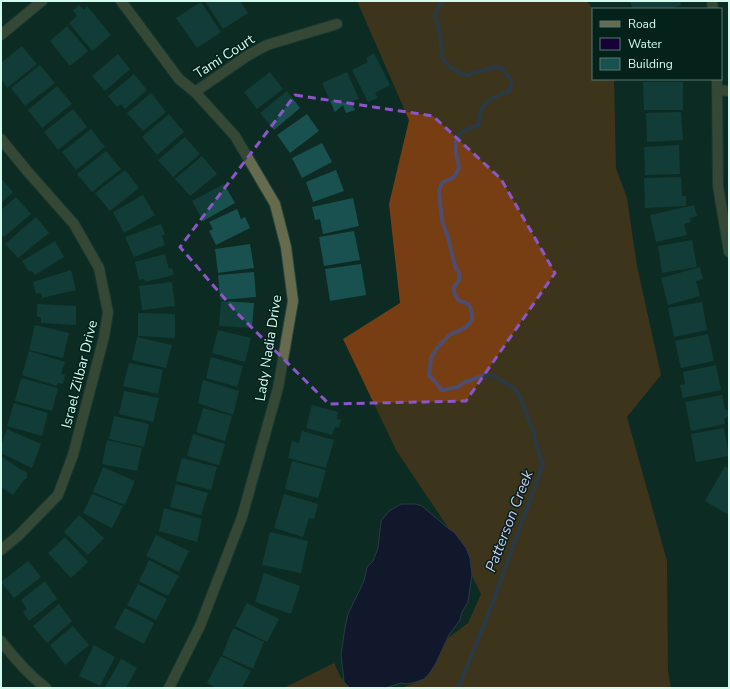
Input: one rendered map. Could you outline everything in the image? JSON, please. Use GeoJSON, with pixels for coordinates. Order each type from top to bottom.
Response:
{"type":"FeatureCollection","features":[{"type":"Feature","properties":{"kind":"street"},"geometry":{"type":"LineString","coordinates":[[1,35],[42,1]]}},
{"type":"Feature","properties":{"kind":"street","name":"Lady Nadia Drive"},"geometry":{"type":"LineString","coordinates":[[121,1],[179,79],[195,92],[235,136],[275,204],[286,247],[293,301],[278,388],[242,517],[200,626],[169,688]]}},
{"type":"Feature","properties":{"kind":"street","name":"Tami Court"},"geometry":{"type":"LineString","coordinates":[[195,92],[247,56],[267,45],[337,24]]}},
{"type":"Feature","properties":{"kind":"street"},"geometry":{"type":"LineString","coordinates":[[717,80],[718,186],[729,252]]}},
{"type":"Feature","properties":{"kind":"street"},"geometry":{"type":"LineString","coordinates":[[717,90],[729,91]]}},
{"type":"Feature","properties":{"kind":"street","name":"Israel Zilbar Drive"},"geometry":{"type":"LineString","coordinates":[[1,139],[74,224],[99,268],[108,312],[104,337],[73,455],[58,495],[18,536],[1,550]]}},
{"type":"Feature","properties":{"kind":"street"},"geometry":{"type":"LineString","coordinates":[[1,641],[34,679],[46,688]]}},
{"type":"Feature","properties":{"kind":"highlighted area"},"geometry":{"type":"Polygon","coordinates":[[[295,95],[433,116],[501,179],[555,273],[466,401],[329,404],[238,314],[180,247],[295,95]]]}},
{"type":"Feature","properties":{"kind":"shaded area"},"geometry":{"type":"Polygon","coordinates":[[[357,1],[587,1],[592,8],[592,80],[614,80],[616,168],[627,198],[637,266],[661,375],[627,417],[667,561],[668,671],[671,688],[401,688],[420,681],[430,667],[430,652],[468,623],[481,594],[449,529],[396,450],[343,339],[400,303],[389,204],[409,120],[357,1]]]}},
{"type":"Feature","properties":{"kind":"shaded area"},"geometry":{"type":"Polygon","coordinates":[[[334,663],[341,678],[357,688],[284,688],[334,663]]]}},
{"type":"Feature","properties":{"kind":"water"},"geometry":{"type":"Polygon","coordinates":[[[401,504],[416,504],[422,506],[454,532],[466,548],[470,558],[472,575],[468,602],[462,612],[460,620],[449,635],[436,663],[424,679],[407,684],[401,683],[385,688],[350,688],[344,682],[341,654],[348,614],[364,581],[367,567],[373,561],[378,548],[381,521],[389,511],[401,504]]]}},
{"type":"Feature","properties":{"kind":"building"},"geometry":{"type":"Polygon","coordinates":[[[205,1],[240,1],[248,13],[223,29],[205,1]]]}},
{"type":"Feature","properties":{"kind":"building"},"geometry":{"type":"Polygon","coordinates":[[[680,1],[681,5],[673,8],[633,8],[630,2],[680,1]]]}},
{"type":"Feature","properties":{"kind":"building"},"geometry":{"type":"Polygon","coordinates":[[[201,2],[221,32],[197,48],[176,18],[201,2]]]}},
{"type":"Feature","properties":{"kind":"building"},"geometry":{"type":"Polygon","coordinates":[[[79,5],[84,10],[87,6],[111,35],[92,51],[69,23],[77,16],[73,10],[79,5]]]}},
{"type":"Feature","properties":{"kind":"building"},"geometry":{"type":"Polygon","coordinates":[[[67,26],[88,51],[70,66],[50,41],[67,26]]]}},
{"type":"Feature","properties":{"kind":"building"},"geometry":{"type":"Polygon","coordinates":[[[22,46],[37,64],[7,88],[1,79],[1,63],[22,46]]]}},
{"type":"Feature","properties":{"kind":"building"},"geometry":{"type":"Polygon","coordinates":[[[374,53],[390,85],[375,93],[378,98],[368,102],[352,70],[368,62],[366,58],[374,53]]]}},
{"type":"Feature","properties":{"kind":"building"},"geometry":{"type":"Polygon","coordinates":[[[118,54],[130,69],[105,91],[92,76],[118,54]]]}},
{"type":"Feature","properties":{"kind":"building"},"geometry":{"type":"Polygon","coordinates":[[[40,65],[55,83],[25,106],[11,88],[40,65]]]}},
{"type":"Feature","properties":{"kind":"building"},"geometry":{"type":"Polygon","coordinates":[[[270,72],[283,89],[257,109],[244,92],[270,72]]]}},
{"type":"Feature","properties":{"kind":"building"},"geometry":{"type":"Polygon","coordinates":[[[347,72],[359,99],[351,102],[355,110],[346,113],[343,105],[335,112],[322,83],[347,72]]]}},
{"type":"Feature","properties":{"kind":"building"},"geometry":{"type":"Polygon","coordinates":[[[134,74],[147,90],[125,109],[121,104],[117,107],[108,96],[134,74]]]}},
{"type":"Feature","properties":{"kind":"building"},"geometry":{"type":"Polygon","coordinates":[[[643,82],[683,82],[683,110],[644,110],[643,82]]]}},
{"type":"Feature","properties":{"kind":"building"},"geometry":{"type":"Polygon","coordinates":[[[57,86],[72,104],[42,128],[28,110],[57,86]]]}},
{"type":"Feature","properties":{"kind":"building"},"geometry":{"type":"Polygon","coordinates":[[[287,91],[300,108],[274,130],[260,113],[287,91]]]}},
{"type":"Feature","properties":{"kind":"building"},"geometry":{"type":"Polygon","coordinates":[[[151,93],[166,112],[143,131],[127,113],[151,93]]]}},
{"type":"Feature","properties":{"kind":"building"},"geometry":{"type":"Polygon","coordinates":[[[73,109],[87,127],[58,150],[44,132],[73,109]]]}},
{"type":"Feature","properties":{"kind":"building"},"geometry":{"type":"Polygon","coordinates":[[[681,112],[683,140],[647,142],[646,113],[681,112]]]}},
{"type":"Feature","properties":{"kind":"building"},"geometry":{"type":"Polygon","coordinates":[[[169,114],[184,132],[157,155],[142,137],[169,114]]]}},
{"type":"Feature","properties":{"kind":"building"},"geometry":{"type":"Polygon","coordinates":[[[307,114],[319,131],[290,153],[277,135],[307,114]]]}},
{"type":"Feature","properties":{"kind":"building"},"geometry":{"type":"Polygon","coordinates":[[[91,129],[105,147],[76,170],[62,152],[91,129]]]}},
{"type":"Feature","properties":{"kind":"building"},"geometry":{"type":"Polygon","coordinates":[[[185,137],[200,154],[173,177],[158,160],[185,137]]]}},
{"type":"Feature","properties":{"kind":"building"},"geometry":{"type":"Polygon","coordinates":[[[322,143],[332,162],[302,178],[292,158],[322,143]]]}},
{"type":"Feature","properties":{"kind":"building"},"geometry":{"type":"Polygon","coordinates":[[[679,145],[680,174],[645,175],[644,147],[679,145]]]}},
{"type":"Feature","properties":{"kind":"building"},"geometry":{"type":"Polygon","coordinates":[[[106,151],[121,169],[92,192],[77,174],[106,151]]]}},
{"type":"Feature","properties":{"kind":"building"},"geometry":{"type":"Polygon","coordinates":[[[202,156],[217,174],[190,196],[175,179],[202,156]]]}},
{"type":"Feature","properties":{"kind":"building"},"geometry":{"type":"Polygon","coordinates":[[[125,170],[139,188],[110,211],[95,193],[125,170]]]}},
{"type":"Feature","properties":{"kind":"building"},"geometry":{"type":"Polygon","coordinates":[[[336,170],[344,191],[313,202],[306,182],[336,170]]]}},
{"type":"Feature","properties":{"kind":"building"},"geometry":{"type":"Polygon","coordinates":[[[681,177],[682,196],[686,196],[686,206],[645,208],[644,178],[681,177]]]}},
{"type":"Feature","properties":{"kind":"building"},"geometry":{"type":"Polygon","coordinates":[[[1,178],[13,192],[1,203],[1,178]]]}},
{"type":"Feature","properties":{"kind":"building"},"geometry":{"type":"Polygon","coordinates":[[[224,184],[235,203],[203,221],[192,201],[224,184]]]}},
{"type":"Feature","properties":{"kind":"building"},"geometry":{"type":"Polygon","coordinates":[[[143,195],[155,215],[124,233],[113,212],[143,195]]]}},
{"type":"Feature","properties":{"kind":"building"},"geometry":{"type":"Polygon","coordinates":[[[16,197],[31,214],[4,237],[1,234],[1,210],[16,197]]]}},
{"type":"Feature","properties":{"kind":"building"},"geometry":{"type":"Polygon","coordinates":[[[353,198],[359,226],[323,234],[320,219],[315,220],[312,207],[353,198]]]}},
{"type":"Feature","properties":{"kind":"building"},"geometry":{"type":"Polygon","coordinates":[[[694,205],[697,216],[690,218],[691,222],[684,224],[687,235],[656,242],[650,215],[694,205]]]}},
{"type":"Feature","properties":{"kind":"building"},"geometry":{"type":"Polygon","coordinates":[[[237,209],[241,219],[245,217],[250,228],[216,245],[209,231],[213,229],[209,222],[237,209]]]}},
{"type":"Feature","properties":{"kind":"building"},"geometry":{"type":"Polygon","coordinates":[[[36,217],[49,233],[18,258],[5,244],[36,217]]]}},
{"type":"Feature","properties":{"kind":"building"},"geometry":{"type":"Polygon","coordinates":[[[161,224],[165,234],[162,236],[165,245],[134,257],[125,237],[161,224]]]}},
{"type":"Feature","properties":{"kind":"building"},"geometry":{"type":"Polygon","coordinates":[[[354,231],[360,260],[324,266],[319,237],[354,231]]]}},
{"type":"Feature","properties":{"kind":"building"},"geometry":{"type":"Polygon","coordinates":[[[692,240],[697,267],[662,273],[658,246],[692,240]]]}},
{"type":"Feature","properties":{"kind":"building"},"geometry":{"type":"Polygon","coordinates":[[[55,241],[64,257],[35,275],[32,271],[29,272],[22,261],[55,241]]]}},
{"type":"Feature","properties":{"kind":"building"},"geometry":{"type":"Polygon","coordinates":[[[250,244],[254,268],[218,273],[215,249],[250,244]]]}},
{"type":"Feature","properties":{"kind":"building"},"geometry":{"type":"Polygon","coordinates":[[[165,254],[169,269],[172,268],[174,275],[145,282],[144,279],[139,280],[135,262],[165,254]]]}},
{"type":"Feature","properties":{"kind":"building"},"geometry":{"type":"Polygon","coordinates":[[[361,264],[366,295],[330,301],[325,269],[361,264]]]}},
{"type":"Feature","properties":{"kind":"building"},"geometry":{"type":"Polygon","coordinates":[[[700,267],[703,279],[696,281],[700,296],[668,305],[661,278],[700,267]]]}},
{"type":"Feature","properties":{"kind":"building"},"geometry":{"type":"Polygon","coordinates":[[[71,270],[76,290],[42,298],[41,293],[36,294],[33,282],[71,270]]]}},
{"type":"Feature","properties":{"kind":"building"},"geometry":{"type":"Polygon","coordinates":[[[254,272],[256,297],[220,300],[218,275],[254,272]]]}},
{"type":"Feature","properties":{"kind":"building"},"geometry":{"type":"Polygon","coordinates":[[[172,282],[175,306],[142,310],[139,286],[172,282]]]}},
{"type":"Feature","properties":{"kind":"building"},"geometry":{"type":"Polygon","coordinates":[[[221,301],[254,303],[252,328],[219,326],[221,301]]]}},
{"type":"Feature","properties":{"kind":"building"},"geometry":{"type":"Polygon","coordinates":[[[702,302],[707,330],[674,337],[668,308],[702,302]]]}},
{"type":"Feature","properties":{"kind":"building"},"geometry":{"type":"Polygon","coordinates":[[[37,304],[76,306],[76,325],[41,323],[41,318],[37,316],[37,304]]]}},
{"type":"Feature","properties":{"kind":"building"},"geometry":{"type":"Polygon","coordinates":[[[138,313],[175,314],[175,338],[138,336],[138,313]]]}},
{"type":"Feature","properties":{"kind":"building"},"geometry":{"type":"Polygon","coordinates":[[[35,325],[69,333],[63,358],[29,350],[35,325]]]}},
{"type":"Feature","properties":{"kind":"building"},"geometry":{"type":"Polygon","coordinates":[[[218,330],[251,338],[245,362],[212,353],[218,330]]]}},
{"type":"Feature","properties":{"kind":"building"},"geometry":{"type":"Polygon","coordinates":[[[708,334],[714,361],[681,368],[675,341],[708,334]]]}},
{"type":"Feature","properties":{"kind":"building"},"geometry":{"type":"Polygon","coordinates":[[[137,337],[172,345],[166,368],[132,360],[137,337]]]}},
{"type":"Feature","properties":{"kind":"building"},"geometry":{"type":"Polygon","coordinates":[[[29,351],[65,362],[61,374],[65,375],[63,384],[58,383],[57,386],[22,375],[29,351]]]}},
{"type":"Feature","properties":{"kind":"building"},"geometry":{"type":"Polygon","coordinates":[[[211,357],[243,366],[237,387],[206,378],[211,357]]]}},
{"type":"Feature","properties":{"kind":"building"},"geometry":{"type":"Polygon","coordinates":[[[129,363],[163,370],[158,394],[123,386],[129,363]]]}},
{"type":"Feature","properties":{"kind":"building"},"geometry":{"type":"Polygon","coordinates":[[[716,365],[721,390],[683,398],[680,385],[685,384],[683,372],[716,365]]]}},
{"type":"Feature","properties":{"kind":"building"},"geometry":{"type":"Polygon","coordinates":[[[21,378],[58,388],[52,411],[15,401],[21,378]]]}},
{"type":"Feature","properties":{"kind":"building"},"geometry":{"type":"Polygon","coordinates":[[[203,380],[239,391],[233,415],[198,403],[203,380]]]}},
{"type":"Feature","properties":{"kind":"building"},"geometry":{"type":"Polygon","coordinates":[[[124,391],[159,398],[153,422],[119,414],[124,391]]]}},
{"type":"Feature","properties":{"kind":"building"},"geometry":{"type":"Polygon","coordinates":[[[722,395],[725,410],[727,409],[729,416],[724,419],[725,424],[691,431],[685,402],[722,395]]]}},
{"type":"Feature","properties":{"kind":"building"},"geometry":{"type":"Polygon","coordinates":[[[14,403],[48,413],[42,436],[7,426],[14,403]]]}},
{"type":"Feature","properties":{"kind":"building"},"geometry":{"type":"Polygon","coordinates":[[[312,405],[338,412],[337,419],[341,420],[339,428],[335,427],[332,435],[306,428],[312,405]]]}},
{"type":"Feature","properties":{"kind":"building"},"geometry":{"type":"Polygon","coordinates":[[[203,408],[232,416],[225,441],[196,432],[203,408]]]}},
{"type":"Feature","properties":{"kind":"building"},"geometry":{"type":"Polygon","coordinates":[[[114,416],[149,424],[144,447],[109,439],[114,416]]]}},
{"type":"Feature","properties":{"kind":"building"},"geometry":{"type":"Polygon","coordinates":[[[724,428],[729,456],[696,462],[691,434],[724,428]]]}},
{"type":"Feature","properties":{"kind":"building"},"geometry":{"type":"Polygon","coordinates":[[[7,429],[41,444],[32,468],[1,453],[1,446],[7,429]]]}},
{"type":"Feature","properties":{"kind":"building"},"geometry":{"type":"Polygon","coordinates":[[[302,431],[334,440],[326,468],[288,458],[292,441],[299,443],[302,431]]]}},
{"type":"Feature","properties":{"kind":"building"},"geometry":{"type":"Polygon","coordinates":[[[193,434],[225,444],[219,465],[187,456],[193,434]]]}},
{"type":"Feature","properties":{"kind":"building"},"geometry":{"type":"Polygon","coordinates":[[[107,440],[142,448],[137,471],[102,464],[107,440]]]}},
{"type":"Feature","properties":{"kind":"building"},"geometry":{"type":"Polygon","coordinates":[[[1,456],[27,473],[27,478],[13,495],[1,487],[1,456]]]}},
{"type":"Feature","properties":{"kind":"building"},"geometry":{"type":"Polygon","coordinates":[[[182,458],[217,467],[211,490],[176,481],[182,458]]]}},
{"type":"Feature","properties":{"kind":"building"},"geometry":{"type":"Polygon","coordinates":[[[292,461],[326,470],[318,498],[285,489],[292,461]]]}},
{"type":"Feature","properties":{"kind":"building"},"geometry":{"type":"Polygon","coordinates":[[[725,466],[729,469],[729,511],[727,514],[705,501],[725,466]]]}},
{"type":"Feature","properties":{"kind":"building"},"geometry":{"type":"Polygon","coordinates":[[[103,467],[135,481],[125,505],[93,492],[103,467]]]}},
{"type":"Feature","properties":{"kind":"building"},"geometry":{"type":"Polygon","coordinates":[[[176,484],[208,493],[201,515],[170,507],[176,484]]]}},
{"type":"Feature","properties":{"kind":"building"},"geometry":{"type":"Polygon","coordinates":[[[92,494],[123,506],[112,528],[83,513],[92,494]]]}},
{"type":"Feature","properties":{"kind":"building"},"geometry":{"type":"Polygon","coordinates":[[[284,494],[318,504],[314,519],[309,518],[303,537],[274,528],[284,494]]]}},
{"type":"Feature","properties":{"kind":"building"},"geometry":{"type":"Polygon","coordinates":[[[164,508],[202,519],[197,542],[159,531],[164,508]]]}},
{"type":"Feature","properties":{"kind":"building"},"geometry":{"type":"Polygon","coordinates":[[[79,515],[104,538],[88,555],[64,532],[79,515]]]}},
{"type":"Feature","properties":{"kind":"building"},"geometry":{"type":"Polygon","coordinates":[[[270,532],[308,541],[301,573],[262,565],[270,532]]]}},
{"type":"Feature","properties":{"kind":"building"},"geometry":{"type":"Polygon","coordinates":[[[156,535],[189,551],[179,572],[146,556],[156,535]]]}},
{"type":"Feature","properties":{"kind":"building"},"geometry":{"type":"Polygon","coordinates":[[[65,537],[88,562],[71,578],[48,553],[65,537]]]}},
{"type":"Feature","properties":{"kind":"building"},"geometry":{"type":"Polygon","coordinates":[[[149,560],[179,576],[168,596],[139,581],[149,560]]]}},
{"type":"Feature","properties":{"kind":"building"},"geometry":{"type":"Polygon","coordinates":[[[28,561],[41,577],[14,598],[1,582],[28,561]]]}},
{"type":"Feature","properties":{"kind":"building"},"geometry":{"type":"Polygon","coordinates":[[[264,573],[300,586],[291,614],[255,602],[264,573]]]}},
{"type":"Feature","properties":{"kind":"building"},"geometry":{"type":"Polygon","coordinates":[[[45,581],[57,599],[29,621],[23,612],[27,609],[21,600],[45,581]]]}},
{"type":"Feature","properties":{"kind":"building"},"geometry":{"type":"Polygon","coordinates":[[[138,584],[167,599],[156,620],[127,605],[138,584]]]}},
{"type":"Feature","properties":{"kind":"building"},"geometry":{"type":"Polygon","coordinates":[[[247,603],[279,619],[267,642],[235,626],[247,603]]]}},
{"type":"Feature","properties":{"kind":"building"},"geometry":{"type":"Polygon","coordinates":[[[59,604],[72,621],[47,643],[33,626],[59,604]]]}},
{"type":"Feature","properties":{"kind":"building"},"geometry":{"type":"Polygon","coordinates":[[[125,608],[154,623],[144,644],[114,628],[125,608]]]}},
{"type":"Feature","properties":{"kind":"building"},"geometry":{"type":"Polygon","coordinates":[[[73,626],[89,645],[65,665],[50,645],[73,626]]]}},
{"type":"Feature","properties":{"kind":"building"},"geometry":{"type":"Polygon","coordinates":[[[233,628],[264,642],[253,669],[222,655],[233,628]]]}},
{"type":"Feature","properties":{"kind":"building"},"geometry":{"type":"Polygon","coordinates":[[[94,645],[115,657],[100,686],[79,676],[94,645]]]}},
{"type":"Feature","properties":{"kind":"building"},"geometry":{"type":"Polygon","coordinates":[[[221,656],[251,671],[242,688],[216,688],[207,683],[221,656]]]}},
{"type":"Feature","properties":{"kind":"building"},"geometry":{"type":"Polygon","coordinates":[[[121,659],[137,668],[126,688],[105,687],[121,659]]]}},
{"type":"Feature","properties":{"kind":"waterway","name":"Patterson Creek"},"geometry":{"type":"LineString","coordinates":[[443,1],[435,16],[440,33],[442,57],[449,66],[459,73],[468,75],[494,67],[501,67],[511,80],[511,84],[509,91],[491,99],[484,105],[480,112],[478,125],[458,136],[456,143],[456,156],[459,168],[454,177],[442,183],[439,191],[442,221],[448,237],[455,266],[459,273],[459,280],[454,287],[454,293],[458,300],[466,303],[470,307],[472,320],[465,328],[449,335],[437,348],[431,358],[429,375],[442,390],[458,387],[463,383],[485,375],[496,377],[514,388],[519,395],[533,430],[543,464],[488,615],[458,688]]}}]}
